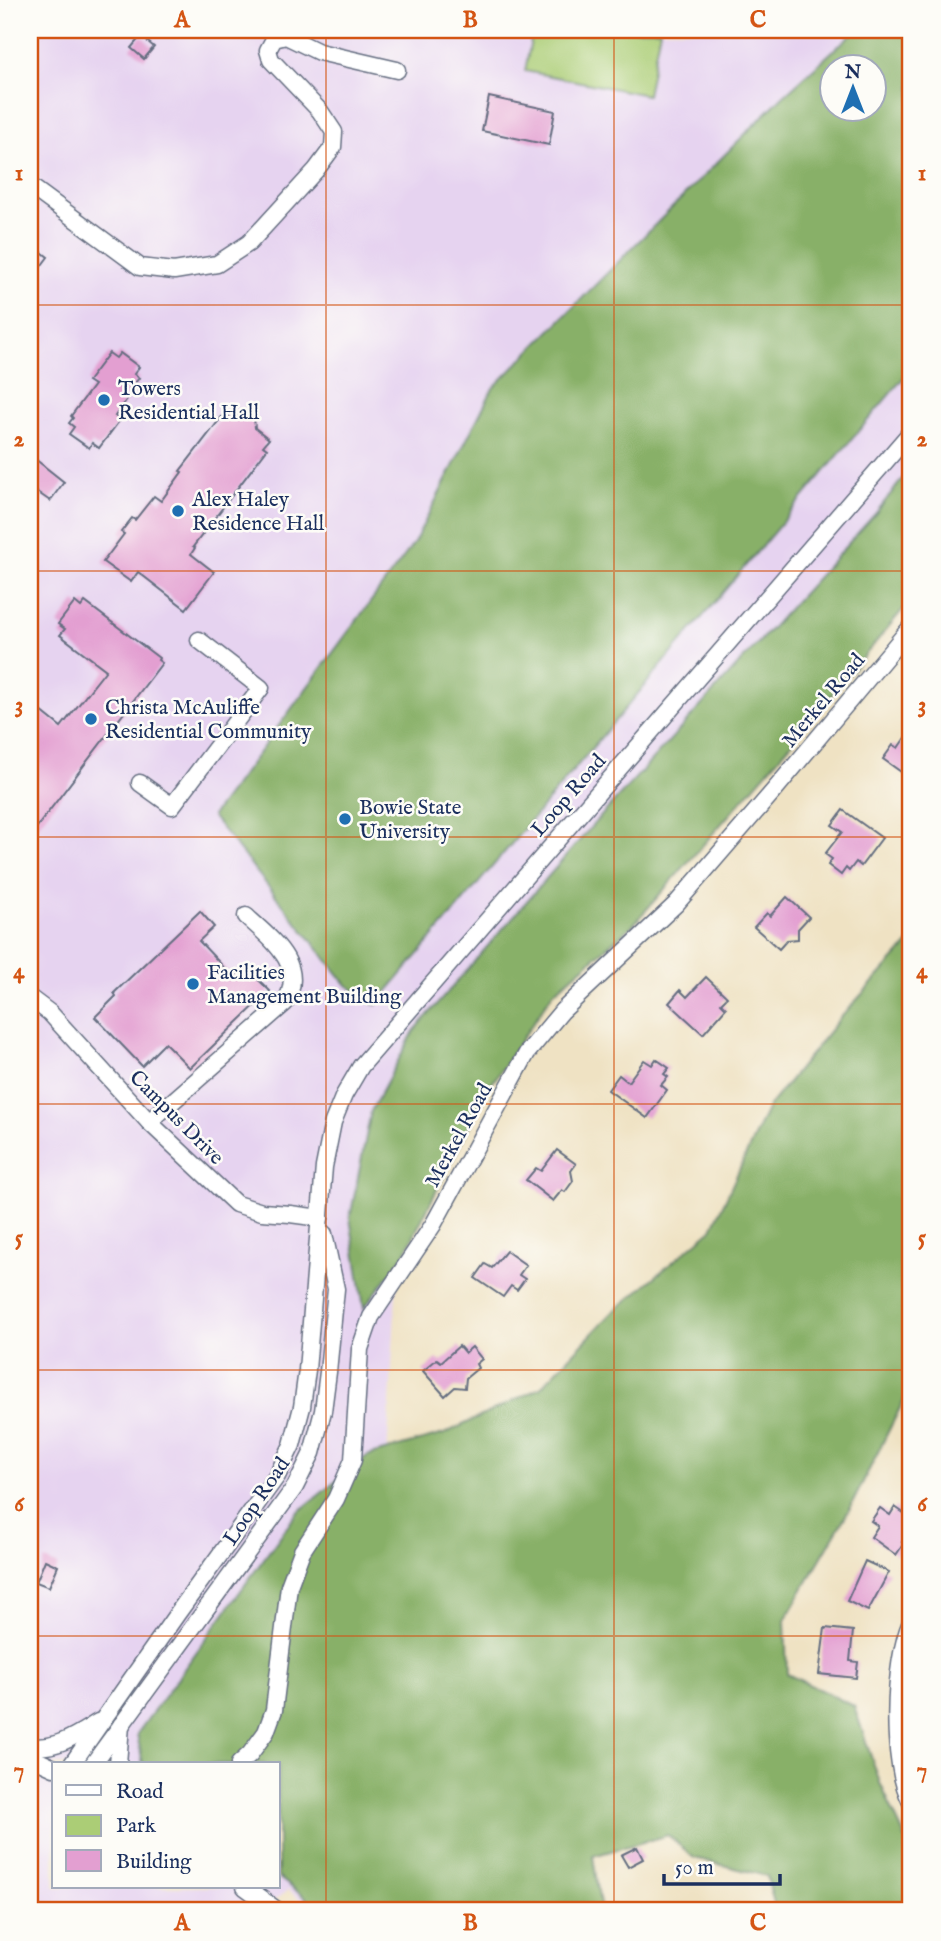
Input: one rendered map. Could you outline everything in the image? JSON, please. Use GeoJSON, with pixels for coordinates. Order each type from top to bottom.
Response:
{"type":"FeatureCollection","features":[{"type":"Feature","properties":{"kind":"street"},"geometry":{"type":"LineString","coordinates":[[30,186],[140,267],[174,271],[217,264],[249,243],[316,170],[333,147],[334,131],[320,111],[271,60],[268,50],[274,39],[286,36],[320,52],[397,70]]}},
{"type":"Feature","properties":{"kind":"street","name":"Loop Road"},"geometry":{"type":"LineString","coordinates":[[94,1762],[113,1721],[177,1614],[276,1476],[292,1446],[302,1407],[307,1370],[324,1167],[333,1122],[344,1095],[361,1066],[911,432]]}},
{"type":"Feature","properties":{"kind":"street","name":"Merkel Road"},"geometry":{"type":"LineString","coordinates":[[241,1762],[266,1732],[274,1710],[289,1586],[302,1551],[336,1499],[353,1460],[360,1349],[371,1317],[433,1225],[527,1053],[562,1011],[676,904],[911,627]]}},
{"type":"Feature","properties":{"kind":"street"},"geometry":{"type":"LineString","coordinates":[[140,783],[172,806],[261,688],[199,640]]}},
{"type":"Feature","properties":{"kind":"street"},"geometry":{"type":"LineString","coordinates":[[149,1122],[285,1003],[290,994],[292,982],[287,959],[277,944],[246,916]]}},
{"type":"Feature","properties":{"kind":"street","name":"Campus Drive"},"geometry":{"type":"LineString","coordinates":[[30,998],[50,1013],[149,1122],[236,1203],[262,1212],[320,1218]]}},
{"type":"Feature","properties":{"kind":"street"},"geometry":{"type":"LineString","coordinates":[[911,1622],[904,1643],[896,1705],[901,1760],[911,1802]]}},
{"type":"Feature","properties":{"kind":"street"},"geometry":{"type":"LineString","coordinates":[[30,1746],[42,1748],[69,1740],[113,1721],[118,1762]]}},
{"type":"Feature","properties":{"kind":"street","name":"Loop Road"},"geometry":{"type":"LineString","coordinates":[[74,1762],[113,1721]]}},
{"type":"Feature","properties":{"kind":"street"},"geometry":{"type":"LineString","coordinates":[[30,1757],[52,1767]]}},
{"type":"Feature","properties":{"kind":"street"},"geometry":{"type":"LineString","coordinates":[[246,1888],[278,1911]]}},
{"type":"Feature","properties":{"kind":"shaded area","name":"Bowie State University"},"geometry":{"type":"Polygon","coordinates":[[[30,30],[911,30],[911,512],[409,1126],[398,1257],[362,1911],[315,1911],[288,1890],[260,1911],[30,1911],[30,30]]]}},
{"type":"Feature","properties":{"kind":"green space"},"geometry":{"type":"Polygon","coordinates":[[[533,30],[660,30],[647,95],[525,71],[533,30]]]}},
{"type":"Feature","properties":{"kind":"green space"},"geometry":{"type":"Polygon","coordinates":[[[856,30],[911,30],[911,369],[376,1005],[347,985],[212,816],[414,543],[493,388],[782,97],[818,64],[818,122],[888,122],[888,52],[832,52],[856,30]]]}},
{"type":"Feature","properties":{"kind":"green space"},"geometry":{"type":"Polygon","coordinates":[[[911,468],[911,600],[791,744],[634,924],[553,993],[487,1091],[403,1257],[364,1308],[350,1218],[371,1111],[414,1031],[592,826],[875,514],[911,468]]]}},
{"type":"Feature","properties":{"kind":"green space"},"geometry":{"type":"Polygon","coordinates":[[[911,941],[911,1386],[849,1510],[785,1620],[787,1674],[854,1706],[880,1783],[911,1850],[911,1911],[776,1911],[767,1876],[694,1858],[668,1835],[593,1856],[601,1911],[323,1911],[280,1879],[280,1762],[143,1762],[137,1734],[297,1513],[367,1456],[444,1434],[540,1388],[612,1313],[712,1229],[768,1107],[841,1017],[911,941]]]}},
{"type":"Feature","properties":{"kind":"building"},"geometry":{"type":"Polygon","coordinates":[[[141,36],[154,47],[144,59],[131,48],[141,36]]]}},
{"type":"Feature","properties":{"kind":"building"},"geometry":{"type":"Polygon","coordinates":[[[489,97],[555,111],[549,145],[482,131],[489,97]]]}},
{"type":"Feature","properties":{"kind":"building"},"geometry":{"type":"Polygon","coordinates":[[[30,243],[48,257],[30,281],[30,243]]]}},
{"type":"Feature","properties":{"kind":"building","name":"Towers Residential Hall"},"geometry":{"type":"Polygon","coordinates":[[[109,353],[116,358],[120,353],[139,367],[134,374],[139,378],[115,416],[120,420],[99,448],[92,443],[89,448],[69,434],[74,427],[69,423],[73,418],[71,416],[94,385],[88,381],[109,353]]]}},
{"type":"Feature","properties":{"kind":"building","name":"Alex Haley Residence Hall"},"geometry":{"type":"Polygon","coordinates":[[[232,412],[242,418],[254,417],[255,428],[269,439],[263,446],[267,449],[193,547],[195,548],[191,554],[214,572],[186,609],[138,572],[131,582],[103,562],[124,534],[121,532],[132,518],[135,520],[154,496],[161,501],[182,472],[180,471],[224,414],[228,417],[232,412]]]}},
{"type":"Feature","properties":{"kind":"building"},"geometry":{"type":"Polygon","coordinates":[[[30,455],[64,482],[50,501],[37,492],[30,502],[30,455]]]}},
{"type":"Feature","properties":{"kind":"building","name":"Christa McAuliffe Residential Community"},"geometry":{"type":"Polygon","coordinates":[[[75,602],[81,607],[85,602],[162,663],[30,836],[30,702],[61,727],[106,670],[60,635],[65,629],[58,624],[75,602]]]}},
{"type":"Feature","properties":{"kind":"building"},"geometry":{"type":"Polygon","coordinates":[[[911,729],[911,779],[883,759],[893,745],[898,748],[911,729]]]}},
{"type":"Feature","properties":{"kind":"building"},"geometry":{"type":"Polygon","coordinates":[[[843,810],[882,838],[861,866],[856,862],[849,871],[846,868],[841,875],[828,865],[832,859],[825,854],[842,832],[832,825],[843,810]]]}},
{"type":"Feature","properties":{"kind":"building"},"geometry":{"type":"Polygon","coordinates":[[[787,897],[809,917],[798,929],[798,939],[787,940],[779,949],[754,927],[767,913],[770,916],[787,897]]]}},
{"type":"Feature","properties":{"kind":"building","name":"Facilities Management Building"},"geometry":{"type":"Polygon","coordinates":[[[200,911],[214,927],[199,941],[233,977],[245,967],[270,991],[190,1068],[165,1043],[142,1066],[95,1017],[116,996],[114,993],[200,911]]]}},
{"type":"Feature","properties":{"kind":"building"},"geometry":{"type":"Polygon","coordinates":[[[706,977],[727,997],[721,1003],[726,1008],[703,1034],[669,1003],[680,990],[687,997],[706,977]]]}},
{"type":"Feature","properties":{"kind":"building"},"geometry":{"type":"Polygon","coordinates":[[[656,1059],[669,1068],[664,1074],[668,1077],[661,1085],[667,1090],[647,1118],[608,1090],[619,1075],[628,1082],[644,1060],[652,1065],[656,1059]]]}},
{"type":"Feature","properties":{"kind":"building"},"geometry":{"type":"Polygon","coordinates":[[[557,1150],[576,1164],[571,1171],[573,1181],[565,1192],[562,1190],[553,1201],[526,1180],[536,1168],[541,1171],[557,1150]]]}},
{"type":"Feature","properties":{"kind":"building"},"geometry":{"type":"Polygon","coordinates":[[[506,1251],[526,1265],[519,1275],[525,1279],[517,1290],[511,1286],[503,1297],[475,1278],[485,1264],[492,1268],[506,1251]]]}},
{"type":"Feature","properties":{"kind":"building"},"geometry":{"type":"Polygon","coordinates":[[[459,1346],[465,1353],[472,1347],[482,1359],[476,1364],[478,1368],[466,1378],[465,1388],[455,1387],[445,1396],[423,1371],[437,1359],[441,1362],[459,1346]]]}},
{"type":"Feature","properties":{"kind":"building"},"geometry":{"type":"Polygon","coordinates":[[[895,1507],[911,1518],[911,1526],[896,1555],[871,1537],[878,1526],[871,1521],[880,1508],[890,1515],[895,1507]]]}},
{"type":"Feature","properties":{"kind":"building"},"geometry":{"type":"Polygon","coordinates":[[[45,1560],[58,1566],[49,1587],[36,1582],[45,1560]]]}},
{"type":"Feature","properties":{"kind":"building"},"geometry":{"type":"Polygon","coordinates":[[[865,1561],[889,1572],[868,1611],[847,1601],[865,1561]]]}},
{"type":"Feature","properties":{"kind":"building"},"geometry":{"type":"Polygon","coordinates":[[[825,1628],[853,1631],[850,1661],[858,1662],[856,1678],[819,1674],[825,1628]]]}},
{"type":"Feature","properties":{"kind":"building"},"geometry":{"type":"Polygon","coordinates":[[[637,1847],[643,1859],[628,1867],[621,1855],[637,1847]]]}},
{"type":"Feature","properties":{"kind":"place","name":"Towers Residential Hall"},"geometry":{"type":"Point","coordinates":[104,400]}},
{"type":"Feature","properties":{"kind":"place","name":"Alex Haley Residence Hall"},"geometry":{"type":"Point","coordinates":[178,511]}},
{"type":"Feature","properties":{"kind":"place","name":"Christa McAuliffe Residential Community"},"geometry":{"type":"Point","coordinates":[91,719]}},
{"type":"Feature","properties":{"kind":"place","name":"Bowie State University"},"geometry":{"type":"Point","coordinates":[345,819]}},
{"type":"Feature","properties":{"kind":"place","name":"Facilities Management Building"},"geometry":{"type":"Point","coordinates":[193,984]}}]}
